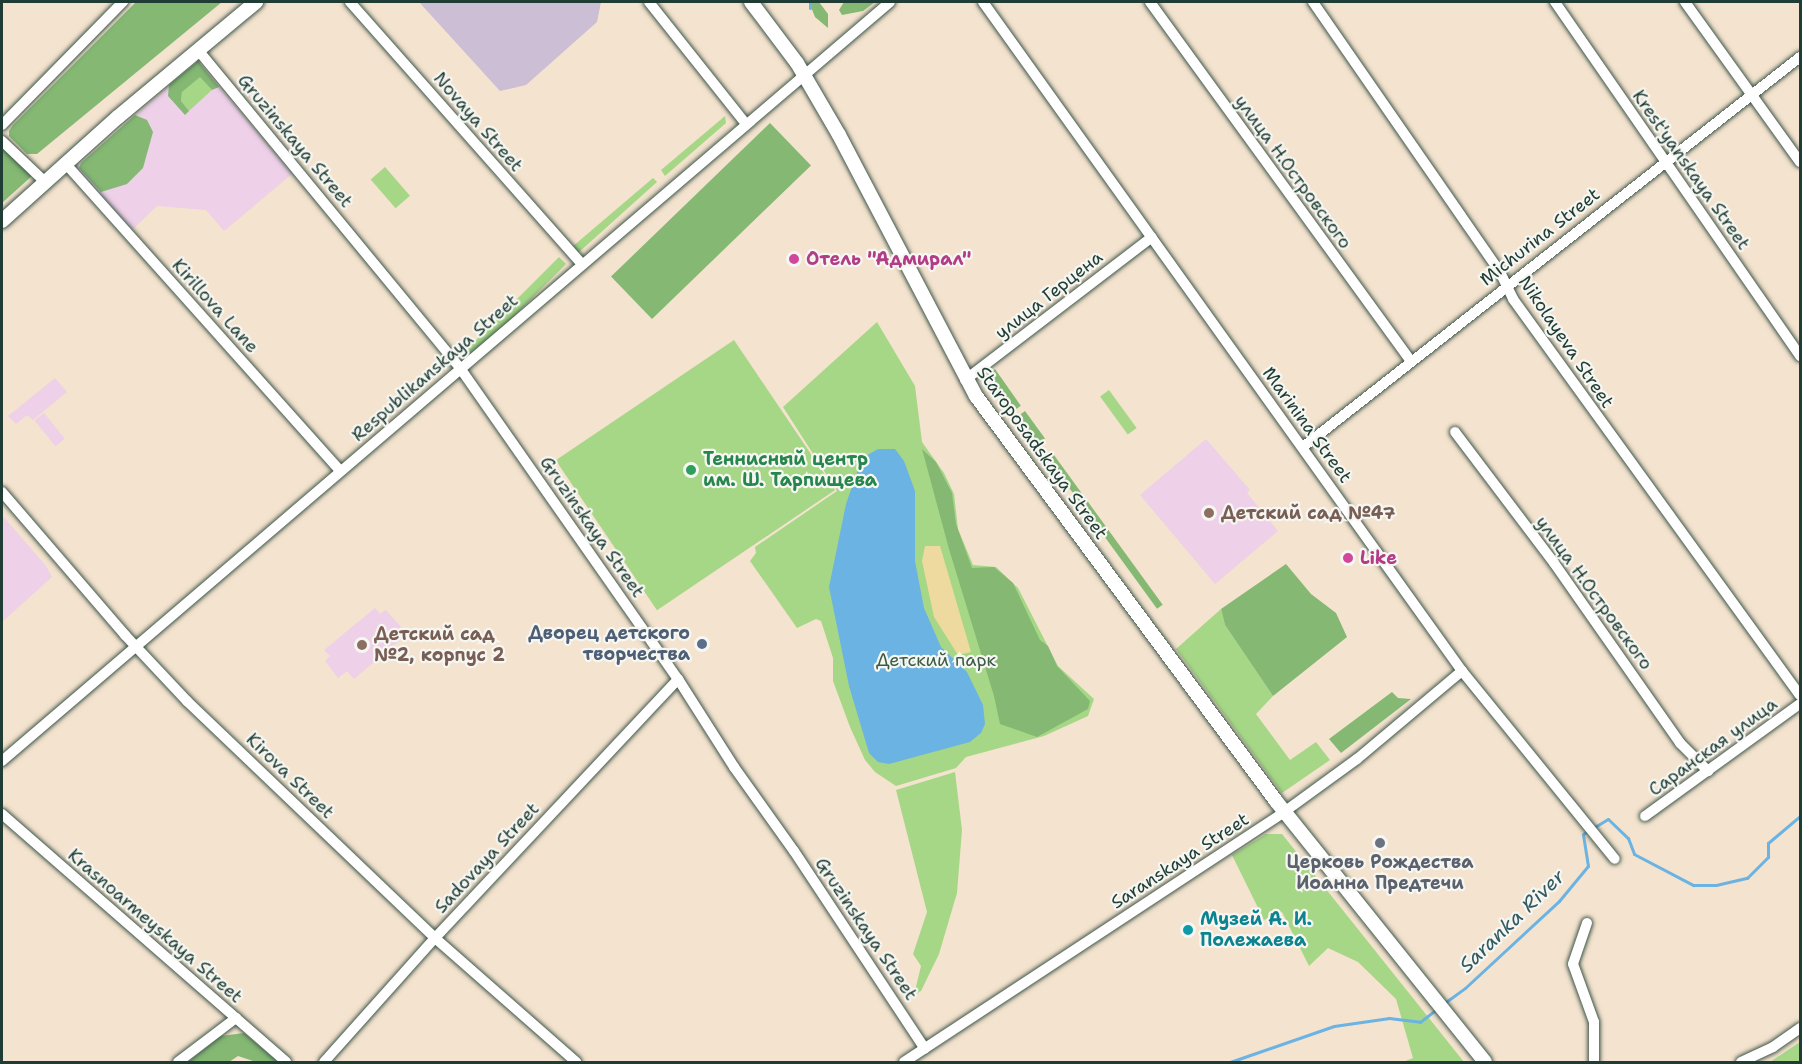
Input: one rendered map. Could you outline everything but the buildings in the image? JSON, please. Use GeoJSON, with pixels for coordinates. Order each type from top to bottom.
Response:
{"type":"FeatureCollection","features":[{"type":"Feature","properties":{"kind":"main road"},"geometry":{"type":"LineString","coordinates":[[2,221],[65,163],[256,2]]}},
{"type":"Feature","properties":{"kind":"main road","name":"Staroposadskaya Street"},"geometry":{"type":"LineString","coordinates":[[751,2],[804,74],[839,135],[965,380],[1284,812],[1485,1062]]}},
{"type":"Feature","properties":{"kind":"street"},"geometry":{"type":"LineString","coordinates":[[2,125],[123,2]]}},
{"type":"Feature","properties":{"kind":"street","name":"Novaya Street"},"geometry":{"type":"LineString","coordinates":[[350,2],[582,264]]}},
{"type":"Feature","properties":{"kind":"street"},"geometry":{"type":"LineString","coordinates":[[649,2],[746,124]]}},
{"type":"Feature","properties":{"kind":"street","name":"Respublikanskaya Street"},"geometry":{"type":"LineString","coordinates":[[2,761],[890,2]]}},
{"type":"Feature","properties":{"kind":"street","name":"Marinina Street"},"geometry":{"type":"LineString","coordinates":[[983,2],[1462,671],[1616,859]]}},
{"type":"Feature","properties":{"kind":"street","name":"улица Н.Островского"},"geometry":{"type":"LineString","coordinates":[[1150,2],[1411,361]]}},
{"type":"Feature","properties":{"kind":"street","name":"Nikolayeva Street"},"geometry":{"type":"LineString","coordinates":[[1313,2],[1500,272],[1513,298],[1800,694]]}},
{"type":"Feature","properties":{"kind":"street","name":"Krest'yanskaya Street"},"geometry":{"type":"LineString","coordinates":[[1555,2],[1800,356]]}},
{"type":"Feature","properties":{"kind":"street"},"geometry":{"type":"LineString","coordinates":[[1685,2],[1800,162]]}},
{"type":"Feature","properties":{"kind":"street","name":"Gruzinskaya Street"},"geometry":{"type":"LineString","coordinates":[[198,50],[460,368],[678,679],[734,767],[794,851],[925,1048]]}},
{"type":"Feature","properties":{"kind":"street","name":"Michurina Street"},"geometry":{"type":"LineString","coordinates":[[1303,447],[1664,161],[1800,57]]}},
{"type":"Feature","properties":{"kind":"street"},"geometry":{"type":"LineString","coordinates":[[2,141],[45,182]]}},
{"type":"Feature","properties":{"kind":"street","name":"Kirillova Lane"},"geometry":{"type":"LineString","coordinates":[[65,163],[340,471]]}},
{"type":"Feature","properties":{"kind":"street","name":"улица Герцена"},"geometry":{"type":"LineString","coordinates":[[965,380],[1152,237]]}},
{"type":"Feature","properties":{"kind":"street","name":"улица Н.Островского"},"geometry":{"type":"LineString","coordinates":[[1455,432],[1554,563],[1680,743],[1708,771]]}},
{"type":"Feature","properties":{"kind":"street","name":"Kirova Street"},"geometry":{"type":"LineString","coordinates":[[2,492],[135,646],[187,701],[435,938],[576,1062]]}},
{"type":"Feature","properties":{"kind":"street","name":"Saranskaya Street"},"geometry":{"type":"LineString","coordinates":[[904,1062],[1284,812],[1357,759],[1462,671]]}},
{"type":"Feature","properties":{"kind":"street","name":"Sadovaya Street"},"geometry":{"type":"LineString","coordinates":[[324,1062],[435,938],[678,679]]}},
{"type":"Feature","properties":{"kind":"street","name":"Саранская улица"},"geometry":{"type":"LineString","coordinates":[[1645,816],[1800,704]]}},
{"type":"Feature","properties":{"kind":"street","name":"Krasnoarmeyskaya Street"},"geometry":{"type":"LineString","coordinates":[[2,814],[286,1062]]}},
{"type":"Feature","properties":{"kind":"street"},"geometry":{"type":"LineString","coordinates":[[1587,923],[1573,964],[1594,1022],[1594,1062]]}},
{"type":"Feature","properties":{"kind":"street"},"geometry":{"type":"LineString","coordinates":[[178,1062],[236,1018]]}},
{"type":"Feature","properties":{"kind":"street"},"geometry":{"type":"LineString","coordinates":[[1742,1062],[1773,1047],[1800,1028]]}},
{"type":"Feature","properties":{"kind":"shaded area"},"geometry":{"type":"Polygon","coordinates":[[[419,2],[601,2],[597,22],[526,85],[500,91],[419,2]]]}},
{"type":"Feature","properties":{"kind":"shaded area"},"geometry":{"type":"Polygon","coordinates":[[[198,61],[292,174],[224,231],[206,210],[157,206],[132,230],[76,167],[198,61]]]}},
{"type":"Feature","properties":{"kind":"shaded area"},"geometry":{"type":"Polygon","coordinates":[[[55,378],[67,392],[33,420],[27,415],[16,424],[8,416],[55,378]]]}},
{"type":"Feature","properties":{"kind":"shaded area"},"geometry":{"type":"Polygon","coordinates":[[[44,413],[65,439],[55,446],[35,421],[44,413]]]}},
{"type":"Feature","properties":{"kind":"shaded area","name":"Детский сад №47"},"geometry":{"type":"Polygon","coordinates":[[[1206,439],[1250,490],[1247,493],[1278,531],[1215,584],[1140,495],[1206,439]]]}},
{"type":"Feature","properties":{"kind":"shaded area"},"geometry":{"type":"Polygon","coordinates":[[[2,515],[46,566],[52,577],[2,622],[2,515]]]}},
{"type":"Feature","properties":{"kind":"shaded area","name":"Детский сад №2, корпус 2"},"geometry":{"type":"Polygon","coordinates":[[[375,608],[380,614],[386,610],[401,627],[394,633],[400,640],[354,679],[347,671],[338,678],[325,661],[330,656],[324,650],[375,608]]]}},
{"type":"Feature","properties":{"kind":"green space"},"geometry":{"type":"Polygon","coordinates":[[[136,2],[222,2],[37,154],[27,154],[9,136],[13,125],[136,2]]]}},
{"type":"Feature","properties":{"kind":"green space"},"geometry":{"type":"Polygon","coordinates":[[[809,2],[819,2],[828,14],[828,28],[815,17],[809,2]]]}},
{"type":"Feature","properties":{"kind":"green space"},"geometry":{"type":"Polygon","coordinates":[[[844,2],[875,2],[863,11],[842,15],[839,10],[844,2]]]}},
{"type":"Feature","properties":{"kind":"green space"},"geometry":{"type":"Polygon","coordinates":[[[198,61],[219,87],[212,90],[200,77],[182,92],[181,101],[189,111],[185,115],[168,96],[169,85],[198,61]]]}},
{"type":"Feature","properties":{"kind":"green space"},"geometry":{"type":"Polygon","coordinates":[[[200,76],[212,90],[189,111],[181,101],[182,92],[200,76]]]}},
{"type":"Feature","properties":{"kind":"green space"},"geometry":{"type":"Polygon","coordinates":[[[135,115],[147,120],[153,132],[143,168],[127,184],[101,192],[79,168],[81,163],[135,115]]]}},
{"type":"Feature","properties":{"kind":"green space"},"geometry":{"type":"Polygon","coordinates":[[[725,116],[726,123],[665,176],[661,170],[725,116]]]}},
{"type":"Feature","properties":{"kind":"green space"},"geometry":{"type":"Polygon","coordinates":[[[770,123],[811,165],[652,319],[611,277],[770,123]]]}},
{"type":"Feature","properties":{"kind":"green space"},"geometry":{"type":"Polygon","coordinates":[[[2,146],[33,175],[2,203],[2,146]]]}},
{"type":"Feature","properties":{"kind":"green space"},"geometry":{"type":"Polygon","coordinates":[[[385,167],[410,196],[396,208],[371,179],[385,167]]]}},
{"type":"Feature","properties":{"kind":"green space"},"geometry":{"type":"Polygon","coordinates":[[[653,178],[657,182],[578,253],[572,247],[653,178]]]}},
{"type":"Feature","properties":{"kind":"green space"},"geometry":{"type":"Polygon","coordinates":[[[559,257],[566,264],[469,361],[462,354],[559,257]]]}},
{"type":"Feature","properties":{"kind":"green space","name":"Детский парк"},"geometry":{"type":"Polygon","coordinates":[[[877,322],[915,386],[922,442],[944,473],[954,494],[958,529],[973,565],[996,567],[1018,588],[1058,666],[1094,699],[1088,716],[1044,736],[966,757],[956,768],[896,786],[875,772],[865,760],[850,727],[833,681],[833,658],[821,621],[816,619],[797,628],[750,561],[756,553],[755,547],[837,491],[783,407],[877,322]]]}},
{"type":"Feature","properties":{"kind":"green space","name":"Теннисный центр им. Ш. Тарпищева"},"geometry":{"type":"Polygon","coordinates":[[[734,340],[835,490],[657,610],[556,460],[734,340]]]}},
{"type":"Feature","properties":{"kind":"green space"},"geometry":{"type":"Polygon","coordinates":[[[995,369],[1021,406],[1012,412],[986,375],[995,369]]]}},
{"type":"Feature","properties":{"kind":"green space"},"geometry":{"type":"Polygon","coordinates":[[[1109,390],[1137,428],[1128,434],[1100,396],[1109,390]]]}},
{"type":"Feature","properties":{"kind":"green space"},"geometry":{"type":"Polygon","coordinates":[[[1025,411],[1045,439],[1037,444],[1017,417],[1025,411]]]}},
{"type":"Feature","properties":{"kind":"green space"},"geometry":{"type":"Polygon","coordinates":[[[922,449],[936,462],[952,493],[956,524],[972,568],[994,567],[1013,583],[1040,640],[1048,646],[1057,666],[1090,701],[1088,709],[1037,737],[1000,724],[994,696],[949,549],[922,449]]]}},
{"type":"Feature","properties":{"kind":"green space"},"geometry":{"type":"Polygon","coordinates":[[[1051,451],[1163,605],[1157,609],[1045,455],[1051,451]]]}},
{"type":"Feature","properties":{"kind":"green space"},"geometry":{"type":"Polygon","coordinates":[[[1286,564],[1311,594],[1336,613],[1347,637],[1273,696],[1225,625],[1221,609],[1286,564]]]}},
{"type":"Feature","properties":{"kind":"green space"},"geometry":{"type":"Polygon","coordinates":[[[1221,609],[1225,625],[1273,696],[1256,714],[1290,760],[1316,742],[1330,760],[1282,793],[1176,649],[1221,609]]]}},
{"type":"Feature","properties":{"kind":"green space"},"geometry":{"type":"Polygon","coordinates":[[[1392,692],[1398,698],[1411,699],[1341,753],[1329,739],[1392,692]]]}},
{"type":"Feature","properties":{"kind":"green space"},"geometry":{"type":"Polygon","coordinates":[[[955,772],[962,830],[957,893],[939,954],[921,991],[914,995],[921,966],[913,954],[927,912],[896,790],[955,772]]]}},
{"type":"Feature","properties":{"kind":"green space"},"geometry":{"type":"Polygon","coordinates":[[[1266,834],[1282,834],[1464,1062],[1403,1062],[1413,1058],[1396,999],[1358,962],[1328,948],[1309,966],[1282,912],[1264,920],[1232,855],[1266,834]]]}},
{"type":"Feature","properties":{"kind":"green space"},"geometry":{"type":"Polygon","coordinates":[[[244,1033],[278,1062],[256,1062],[238,1056],[229,1062],[188,1062],[221,1036],[244,1033]]]}},
{"type":"Feature","properties":{"kind":"green space"},"geometry":{"type":"Polygon","coordinates":[[[1800,1042],[1800,1062],[1770,1062],[1800,1042]]]}},
{"type":"Feature","properties":{"kind":"sand"},"geometry":{"type":"Polygon","coordinates":[[[925,546],[940,546],[971,652],[958,655],[934,617],[922,561],[925,546]]]}},
{"type":"Feature","properties":{"kind":"water"},"geometry":{"type":"Polygon","coordinates":[[[878,449],[895,449],[904,461],[915,491],[915,561],[924,608],[941,647],[967,672],[983,705],[985,724],[981,733],[970,742],[889,764],[878,762],[869,753],[849,686],[829,587],[846,504],[862,458],[878,449]]]}},
{"type":"Feature","properties":{"kind":"waterway"},"geometry":{"type":"LineString","coordinates":[[810,2],[810,8]]}},
{"type":"Feature","properties":{"kind":"waterway","name":"Saranka River"},"geometry":{"type":"LineString","coordinates":[[1443,1004],[1465,988],[1559,901],[1588,866],[1583,834],[1608,819],[1628,838],[1634,854],[1693,885],[1716,885],[1747,878],[1768,857],[1768,843],[1800,816]]}},
{"type":"Feature","properties":{"kind":"waterway","name":"Saranka River"},"geometry":{"type":"LineString","coordinates":[[1230,1062],[1334,1026],[1389,1018],[1420,1022],[1438,1008]]}},
{"type":"Feature","properties":{"kind":"place","name":"Отель \"Адмирал\""},"geometry":{"type":"Point","coordinates":[794,259]}},
{"type":"Feature","properties":{"kind":"place","name":"Теннисный центр им. Ш. Тарпищева"},"geometry":{"type":"Point","coordinates":[691,470]}},
{"type":"Feature","properties":{"kind":"place","name":"Детский сад №47"},"geometry":{"type":"Point","coordinates":[1209,513]}},
{"type":"Feature","properties":{"kind":"place","name":"Like"},"geometry":{"type":"Point","coordinates":[1348,558]}},
{"type":"Feature","properties":{"kind":"place","name":"Дворец детского творчества"},"geometry":{"type":"Point","coordinates":[702,644]}},
{"type":"Feature","properties":{"kind":"place","name":"Детский сад №2, корпус 2"},"geometry":{"type":"Point","coordinates":[362,645]}},
{"type":"Feature","properties":{"kind":"place","name":"Церковь Рождества Иоанна Предтечи"},"geometry":{"type":"Point","coordinates":[1380,843]}},
{"type":"Feature","properties":{"kind":"place","name":"Музей А. И. Полежаева"},"geometry":{"type":"Point","coordinates":[1188,930]}}]}
